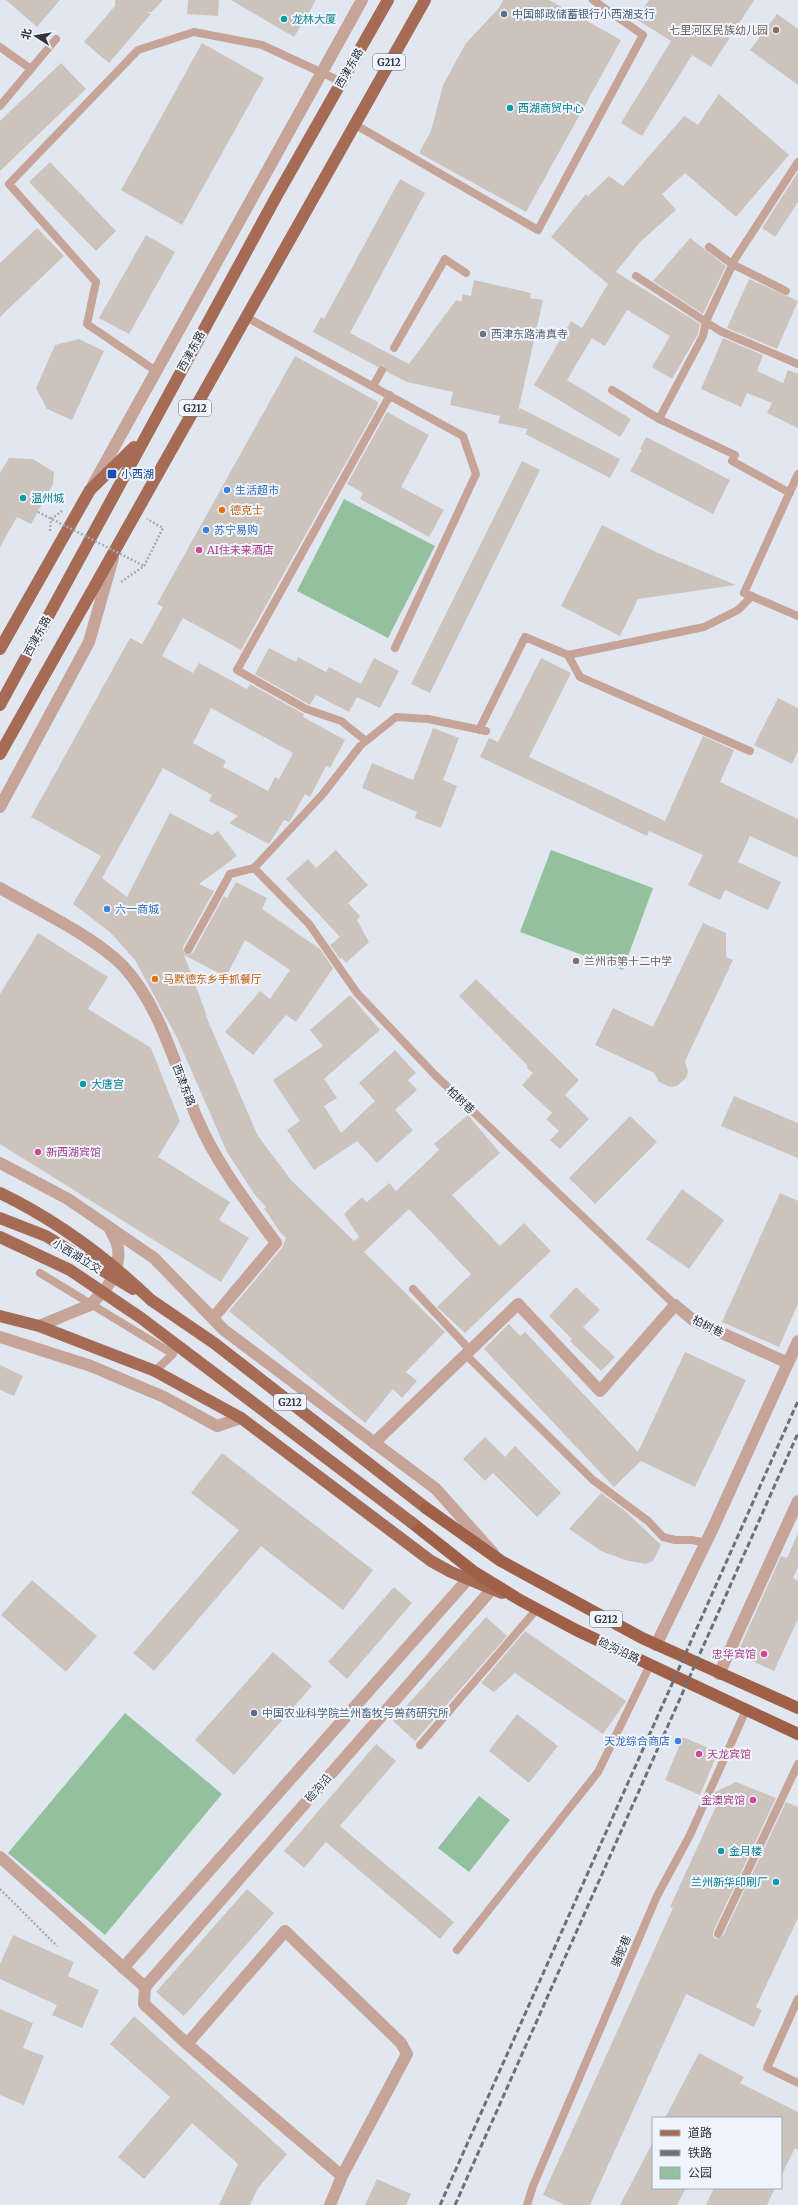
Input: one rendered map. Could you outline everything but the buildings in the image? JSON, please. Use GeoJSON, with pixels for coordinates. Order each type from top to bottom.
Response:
{"type":"FeatureCollection","features":[{"type":"Feature","properties":{"kind":"highway","name":"硷沟沿路"},"geometry":{"type":"LineString","coordinates":[[426,1508],[501,1561],[656,1645],[798,1708]]}},
{"type":"Feature","properties":{"kind":"highway","name":"硷沟沿路"},"geometry":{"type":"LineString","coordinates":[[411,1522],[473,1571],[537,1610],[798,1734]]}},
{"type":"Feature","properties":{"kind":"main road","name":"西津东路"},"geometry":{"type":"LineString","coordinates":[[0,705],[143,439],[276,197],[388,0]]}},
{"type":"Feature","properties":{"kind":"main road","name":"G212"},"geometry":{"type":"LineString","coordinates":[[36,692],[425,0]]}},
{"type":"Feature","properties":{"kind":"main road"},"geometry":{"type":"LineString","coordinates":[[0,649],[90,490],[143,439]]}},
{"type":"Feature","properties":{"kind":"main road"},"geometry":{"type":"LineString","coordinates":[[0,754],[36,692]]}},
{"type":"Feature","properties":{"kind":"main road"},"geometry":{"type":"LineString","coordinates":[[0,762],[36,692]]}},
{"type":"Feature","properties":{"kind":"main road"},"geometry":{"type":"LineString","coordinates":[[0,1193],[76,1236],[118,1268],[151,1300]]}},
{"type":"Feature","properties":{"kind":"main road","name":"小西湖立交"},"geometry":{"type":"LineString","coordinates":[[0,1218],[46,1236],[151,1300]]}},
{"type":"Feature","properties":{"kind":"main road"},"geometry":{"type":"LineString","coordinates":[[0,1238],[70,1270],[141,1318],[411,1522]]}},
{"type":"Feature","properties":{"kind":"main road","name":"G212"},"geometry":{"type":"LineString","coordinates":[[151,1300],[214,1343],[426,1508]]}},
{"type":"Feature","properties":{"kind":"main road"},"geometry":{"type":"LineString","coordinates":[[0,1316],[39,1326],[155,1371],[241,1418],[431,1560],[468,1579],[520,1600]]}},
{"type":"Feature","properties":{"kind":"street","name":"西津东路"},"geometry":{"type":"LineString","coordinates":[[90,490],[320,72],[362,0]]}},
{"type":"Feature","properties":{"kind":"street"},"geometry":{"type":"LineString","coordinates":[[0,807],[89,642],[115,551]]}},
{"type":"Feature","properties":{"kind":"street","name":"西津东路"},"geometry":{"type":"LineString","coordinates":[[0,888],[94,943],[122,966],[141,991],[156,1018],[197,1119],[221,1163],[276,1243],[213,1318]]}},
{"type":"Feature","properties":{"kind":"street"},"geometry":{"type":"LineString","coordinates":[[0,1163],[68,1199],[154,1258],[224,1330],[436,1489],[501,1561]]}},
{"type":"Feature","properties":{"kind":"street"},"geometry":{"type":"LineString","coordinates":[[39,1326],[90,1305],[108,1287],[117,1266],[118,1245],[108,1226]]}},
{"type":"Feature","properties":{"kind":"street"},"geometry":{"type":"LineString","coordinates":[[374,1443],[518,1304],[600,1391],[675,1305]]}},
{"type":"Feature","properties":{"kind":"street","name":"柏树巷"},"geometry":{"type":"LineString","coordinates":[[675,1305],[693,1320],[788,1362]]}},
{"type":"Feature","properties":{"kind":"street"},"geometry":{"type":"LineString","coordinates":[[0,1337],[92,1366],[164,1398],[217,1426],[241,1418]]}},
{"type":"Feature","properties":{"kind":"street"},"geometry":{"type":"LineString","coordinates":[[656,1645],[706,1542],[798,1341]]}},
{"type":"Feature","properties":{"kind":"street"},"geometry":{"type":"LineString","coordinates":[[719,1674],[798,1501]]}},
{"type":"Feature","properties":{"kind":"street"},"geometry":{"type":"LineString","coordinates":[[123,1968],[468,1579]]}},
{"type":"Feature","properties":{"kind":"street","name":"硷沟沿"},"geometry":{"type":"LineString","coordinates":[[145,1987],[492,1589]]}},
{"type":"Feature","properties":{"kind":"street"},"geometry":{"type":"LineString","coordinates":[[0,1857],[145,1987],[144,2004],[187,2044],[342,2176]]}},
{"type":"Feature","properties":{"kind":"street"},"geometry":{"type":"LineString","coordinates":[[187,2044],[285,1931],[401,2043],[407,2054],[342,2176],[330,2205]]}},
{"type":"Feature","properties":{"kind":"lane"},"geometry":{"type":"LineString","coordinates":[[354,124],[538,230],[643,34],[593,0]]}},
{"type":"Feature","properties":{"kind":"lane"},"geometry":{"type":"LineString","coordinates":[[156,371],[87,324],[96,282],[9,184],[138,50],[194,32],[262,45],[342,82]]}},
{"type":"Feature","properties":{"kind":"lane"},"geometry":{"type":"LineString","coordinates":[[0,106],[56,39]]}},
{"type":"Feature","properties":{"kind":"lane"},"geometry":{"type":"LineString","coordinates":[[0,47],[31,69]]}},
{"type":"Feature","properties":{"kind":"lane"},"geometry":{"type":"LineString","coordinates":[[659,419],[704,336],[706,321],[732,264],[798,162]]}},
{"type":"Feature","properties":{"kind":"lane"},"geometry":{"type":"LineString","coordinates":[[709,247],[732,264],[786,291]]}},
{"type":"Feature","properties":{"kind":"lane"},"geometry":{"type":"LineString","coordinates":[[394,348],[445,258],[466,273]]}},
{"type":"Feature","properties":{"kind":"lane"},"geometry":{"type":"LineString","coordinates":[[636,276],[720,331],[797,361]]}},
{"type":"Feature","properties":{"kind":"lane"},"geometry":{"type":"LineString","coordinates":[[246,317],[463,436],[476,474],[395,648]]}},
{"type":"Feature","properties":{"kind":"lane"},"geometry":{"type":"LineString","coordinates":[[372,386],[382,370]]}},
{"type":"Feature","properties":{"kind":"lane"},"geometry":{"type":"LineString","coordinates":[[612,390],[659,419],[735,455],[732,462],[793,490]]}},
{"type":"Feature","properties":{"kind":"lane"},"geometry":{"type":"LineString","coordinates":[[366,741],[341,721],[306,709],[237,670],[390,395]]}},
{"type":"Feature","properties":{"kind":"lane"},"geometry":{"type":"LineString","coordinates":[[798,474],[793,490],[744,593],[798,616]]}},
{"type":"Feature","properties":{"kind":"lane"},"geometry":{"type":"LineString","coordinates":[[188,950],[230,874],[254,868],[322,795],[366,741],[396,717],[428,719],[482,730],[525,637],[568,655],[704,627],[738,610],[752,596]]}},
{"type":"Feature","properties":{"kind":"lane"},"geometry":{"type":"LineString","coordinates":[[568,655],[580,677],[750,750]]}},
{"type":"Feature","properties":{"kind":"lane","name":"柏树巷"},"geometry":{"type":"LineString","coordinates":[[254,868],[309,924],[357,992],[435,1075],[675,1305]]}},
{"type":"Feature","properties":{"kind":"lane"},"geometry":{"type":"LineString","coordinates":[[40,1273],[173,1354],[155,1371]]}},
{"type":"Feature","properties":{"kind":"lane"},"geometry":{"type":"LineString","coordinates":[[413,1289],[468,1352],[593,1480],[648,1521],[663,1536],[675,1540],[706,1542]]}},
{"type":"Feature","properties":{"kind":"lane"},"geometry":{"type":"LineString","coordinates":[[420,1745],[537,1610]]}},
{"type":"Feature","properties":{"kind":"lane"},"geometry":{"type":"LineString","coordinates":[[457,1950],[598,1772],[650,1665]]}},
{"type":"Feature","properties":{"kind":"lane","name":"骆驼巷"},"geometry":{"type":"LineString","coordinates":[[527,2205],[536,2179],[657,1896],[690,1835],[746,1710]]}},
{"type":"Feature","properties":{"kind":"lane"},"geometry":{"type":"LineString","coordinates":[[718,1934],[798,1764]]}},
{"type":"Feature","properties":{"kind":"lane"},"geometry":{"type":"LineString","coordinates":[[798,1999],[767,2068],[798,2083]]}},
{"type":"Feature","properties":{"kind":"path"},"geometry":{"type":"LineString","coordinates":[[38,512],[144,566]]}},
{"type":"Feature","properties":{"kind":"path"},"geometry":{"type":"LineString","coordinates":[[102,595],[144,566],[163,528]]}},
{"type":"Feature","properties":{"kind":"path"},"geometry":{"type":"LineString","coordinates":[[0,1889],[57,1946]]}},
{"type":"Feature","properties":{"kind":"green space"},"geometry":{"type":"Polygon","coordinates":[[[344,499],[435,546],[388,638],[297,591],[344,499]]]}},
{"type":"Feature","properties":{"kind":"green space"},"geometry":{"type":"Polygon","coordinates":[[[551,850],[653,888],[623,970],[520,932],[551,850]]]}},
{"type":"Feature","properties":{"kind":"green space"},"geometry":{"type":"Polygon","coordinates":[[[125,1713],[222,1794],[105,1935],[8,1853],[125,1713]]]}},
{"type":"Feature","properties":{"kind":"green space"},"geometry":{"type":"Polygon","coordinates":[[[479,1796],[510,1820],[469,1872],[438,1848],[479,1796]]]}},
{"type":"Feature","properties":{"kind":"railway"},"geometry":{"type":"LineString","coordinates":[[440,2205],[798,1401]]}},
{"type":"Feature","properties":{"kind":"railway"},"geometry":{"type":"LineString","coordinates":[[455,2205],[798,1433]]}},
{"type":"Feature","properties":{"kind":"place","name":"中国邮政储蓄银行小西湖支行"},"geometry":{"type":"Point","coordinates":[504,14]}},
{"type":"Feature","properties":{"kind":"place","name":"龙林大厦"},"geometry":{"type":"Point","coordinates":[284,19]}},
{"type":"Feature","properties":{"kind":"place","name":"七里河区民族幼儿园"},"geometry":{"type":"Point","coordinates":[776,30]}},
{"type":"Feature","properties":{"kind":"place","name":"西湖商贸中心"},"geometry":{"type":"Point","coordinates":[510,108]}},
{"type":"Feature","properties":{"kind":"place","name":"西津东路清真寺"},"geometry":{"type":"Point","coordinates":[483,334]}},
{"type":"Feature","properties":{"kind":"place","name":"小西湖"},"geometry":{"type":"Point","coordinates":[112,474]}},
{"type":"Feature","properties":{"kind":"place","name":"生活超市"},"geometry":{"type":"Point","coordinates":[227,490]}},
{"type":"Feature","properties":{"kind":"place","name":"温州城"},"geometry":{"type":"Point","coordinates":[23,498]}},
{"type":"Feature","properties":{"kind":"place","name":"德克士"},"geometry":{"type":"Point","coordinates":[222,510]}},
{"type":"Feature","properties":{"kind":"place","name":"苏宁易购"},"geometry":{"type":"Point","coordinates":[206,530]}},
{"type":"Feature","properties":{"kind":"place","name":"AI住未来酒店"},"geometry":{"type":"Point","coordinates":[199,550]}},
{"type":"Feature","properties":{"kind":"place","name":"六一商城"},"geometry":{"type":"Point","coordinates":[107,909]}},
{"type":"Feature","properties":{"kind":"place","name":"兰州市第十二中学"},"geometry":{"type":"Point","coordinates":[576,961]}},
{"type":"Feature","properties":{"kind":"place","name":"马默德东乡手抓餐厅"},"geometry":{"type":"Point","coordinates":[155,979]}},
{"type":"Feature","properties":{"kind":"place","name":"大唐宫"},"geometry":{"type":"Point","coordinates":[83,1084]}},
{"type":"Feature","properties":{"kind":"place","name":"新西湖宾馆"},"geometry":{"type":"Point","coordinates":[38,1152]}},
{"type":"Feature","properties":{"kind":"place","name":"忠华宾馆"},"geometry":{"type":"Point","coordinates":[764,1654]}},
{"type":"Feature","properties":{"kind":"place","name":"中国农业科学院兰州畜牧与兽药研究所"},"geometry":{"type":"Point","coordinates":[254,1713]}},
{"type":"Feature","properties":{"kind":"place","name":"天龙综合商店"},"geometry":{"type":"Point","coordinates":[678,1741]}},
{"type":"Feature","properties":{"kind":"place","name":"天龙宾馆"},"geometry":{"type":"Point","coordinates":[699,1754]}},
{"type":"Feature","properties":{"kind":"place","name":"金澳宾馆"},"geometry":{"type":"Point","coordinates":[753,1800]}},
{"type":"Feature","properties":{"kind":"place","name":"金月楼"},"geometry":{"type":"Point","coordinates":[721,1851]}},
{"type":"Feature","properties":{"kind":"place","name":"兰州新华印刷厂"},"geometry":{"type":"Point","coordinates":[776,1882]}}]}
